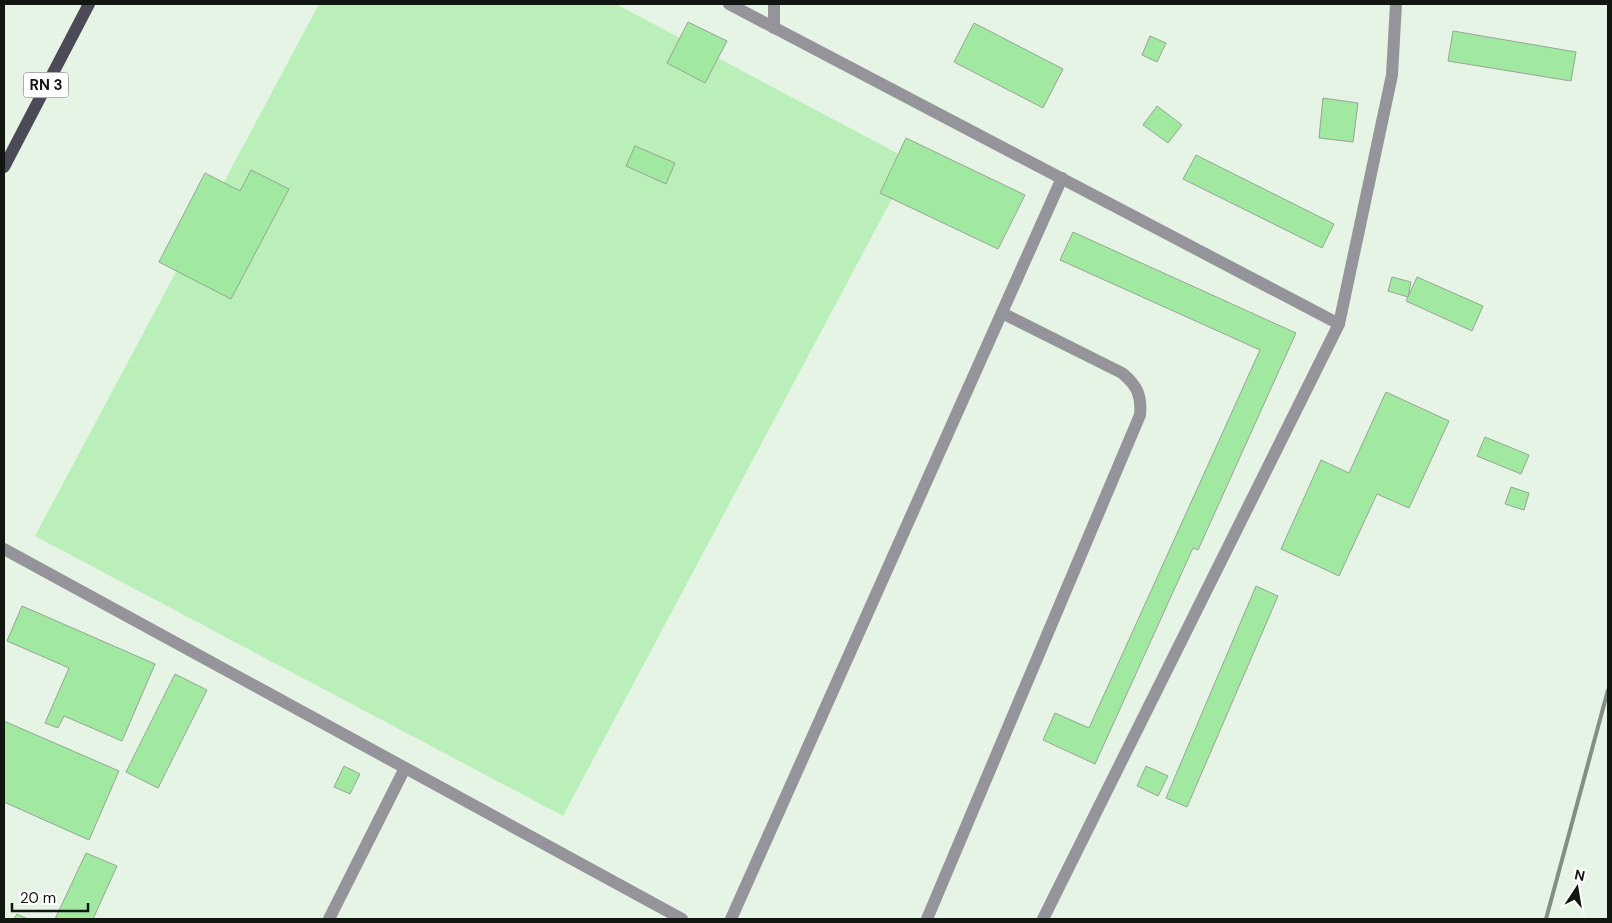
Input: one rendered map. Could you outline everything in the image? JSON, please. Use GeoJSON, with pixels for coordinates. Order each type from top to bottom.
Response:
{"type":"FeatureCollection","features":[{"type":"Feature","properties":{"kind":"main road","name":"RN 3"},"geometry":{"type":"LineString","coordinates":[[4,166],[89,4]]}},
{"type":"Feature","properties":{"kind":"street"},"geometry":{"type":"LineString","coordinates":[[729,4],[1339,324]]}},
{"type":"Feature","properties":{"kind":"street"},"geometry":{"type":"LineString","coordinates":[[774,4],[774,28]]}},
{"type":"Feature","properties":{"kind":"street"},"geometry":{"type":"LineString","coordinates":[[1043,919],[1339,324],[1392,74],[1396,4]]}},
{"type":"Feature","properties":{"kind":"street"},"geometry":{"type":"LineString","coordinates":[[731,919],[1062,178]]}},
{"type":"Feature","properties":{"kind":"street"},"geometry":{"type":"LineString","coordinates":[[927,919],[1140,415],[1140,396],[1136,387],[1122,373],[1002,313]]}},
{"type":"Feature","properties":{"kind":"street"},"geometry":{"type":"LineString","coordinates":[[4,549],[682,919]]}},
{"type":"Feature","properties":{"kind":"street"},"geometry":{"type":"LineString","coordinates":[[329,919],[404,768]]}},
{"type":"Feature","properties":{"kind":"green space"},"geometry":{"type":"Polygon","coordinates":[[[319,4],[616,4],[912,161],[563,816],[35,536],[319,4]]]}},
{"type":"Feature","properties":{"kind":"building"},"geometry":{"type":"Polygon","coordinates":[[[688,22],[727,41],[705,83],[667,63],[688,22]]]}},
{"type":"Feature","properties":{"kind":"building"},"geometry":{"type":"Polygon","coordinates":[[[974,23],[1063,69],[1043,108],[954,62],[974,23]]]}},
{"type":"Feature","properties":{"kind":"building"},"geometry":{"type":"Polygon","coordinates":[[[1453,31],[1576,52],[1571,81],[1448,61],[1453,31]]]}},
{"type":"Feature","properties":{"kind":"building"},"geometry":{"type":"Polygon","coordinates":[[[1150,36],[1166,43],[1157,62],[1142,55],[1150,36]]]}},
{"type":"Feature","properties":{"kind":"building"},"geometry":{"type":"Polygon","coordinates":[[[1323,98],[1358,103],[1353,142],[1319,138],[1323,98]]]}},
{"type":"Feature","properties":{"kind":"building"},"geometry":{"type":"Polygon","coordinates":[[[1157,106],[1182,125],[1168,143],[1143,125],[1157,106]]]}},
{"type":"Feature","properties":{"kind":"building"},"geometry":{"type":"Polygon","coordinates":[[[906,138],[1025,195],[998,249],[880,193],[906,138]]]}},
{"type":"Feature","properties":{"kind":"building"},"geometry":{"type":"Polygon","coordinates":[[[635,146],[675,163],[666,184],[626,166],[635,146]]]}},
{"type":"Feature","properties":{"kind":"building"},"geometry":{"type":"Polygon","coordinates":[[[1196,155],[1334,224],[1322,248],[1183,179],[1196,155]]]}},
{"type":"Feature","properties":{"kind":"building"},"geometry":{"type":"Polygon","coordinates":[[[251,170],[289,189],[231,299],[159,262],[205,173],[240,191],[251,170]]]}},
{"type":"Feature","properties":{"kind":"building"},"geometry":{"type":"Polygon","coordinates":[[[1073,232],[1296,333],[1198,550],[1193,548],[1095,764],[1043,740],[1055,713],[1089,728],[1260,350],[1060,260],[1073,232]]]}},
{"type":"Feature","properties":{"kind":"building"},"geometry":{"type":"Polygon","coordinates":[[[1392,277],[1411,282],[1408,297],[1388,291],[1392,277]]]}},
{"type":"Feature","properties":{"kind":"building"},"geometry":{"type":"Polygon","coordinates":[[[1417,277],[1483,306],[1472,331],[1406,301],[1417,277]]]}},
{"type":"Feature","properties":{"kind":"building"},"geometry":{"type":"Polygon","coordinates":[[[1386,392],[1449,421],[1409,508],[1377,494],[1339,576],[1281,549],[1321,460],[1349,473],[1386,392]]]}},
{"type":"Feature","properties":{"kind":"building"},"geometry":{"type":"Polygon","coordinates":[[[1485,437],[1529,455],[1521,474],[1477,456],[1485,437]]]}},
{"type":"Feature","properties":{"kind":"building"},"geometry":{"type":"Polygon","coordinates":[[[1511,487],[1529,493],[1524,510],[1505,504],[1511,487]]]}},
{"type":"Feature","properties":{"kind":"building"},"geometry":{"type":"Polygon","coordinates":[[[1256,586],[1278,596],[1187,807],[1166,798],[1256,586]]]}},
{"type":"Feature","properties":{"kind":"building"},"geometry":{"type":"Polygon","coordinates":[[[22,606],[155,664],[122,741],[64,716],[58,728],[45,723],[69,668],[7,641],[22,606]]]}},
{"type":"Feature","properties":{"kind":"building"},"geometry":{"type":"Polygon","coordinates":[[[175,674],[207,690],[158,788],[126,772],[175,674]]]}},
{"type":"Feature","properties":{"kind":"building"},"geometry":{"type":"Polygon","coordinates":[[[4,721],[119,771],[89,840],[4,802],[4,721]]]}},
{"type":"Feature","properties":{"kind":"building"},"geometry":{"type":"Polygon","coordinates":[[[344,766],[360,774],[350,794],[334,787],[344,766]]]}},
{"type":"Feature","properties":{"kind":"building"},"geometry":{"type":"Polygon","coordinates":[[[1146,766],[1168,776],[1158,796],[1137,786],[1146,766]]]}},
{"type":"Feature","properties":{"kind":"building"},"geometry":{"type":"Polygon","coordinates":[[[86,853],[117,866],[93,919],[55,919],[86,853]]]}},
{"type":"Feature","properties":{"kind":"building"},"geometry":{"type":"Polygon","coordinates":[[[17,914],[28,919],[14,919],[17,914]]]}},
{"type":"Feature","properties":{"kind":"railway"},"geometry":{"type":"LineString","coordinates":[[1546,919],[1608,690]]}}]}
